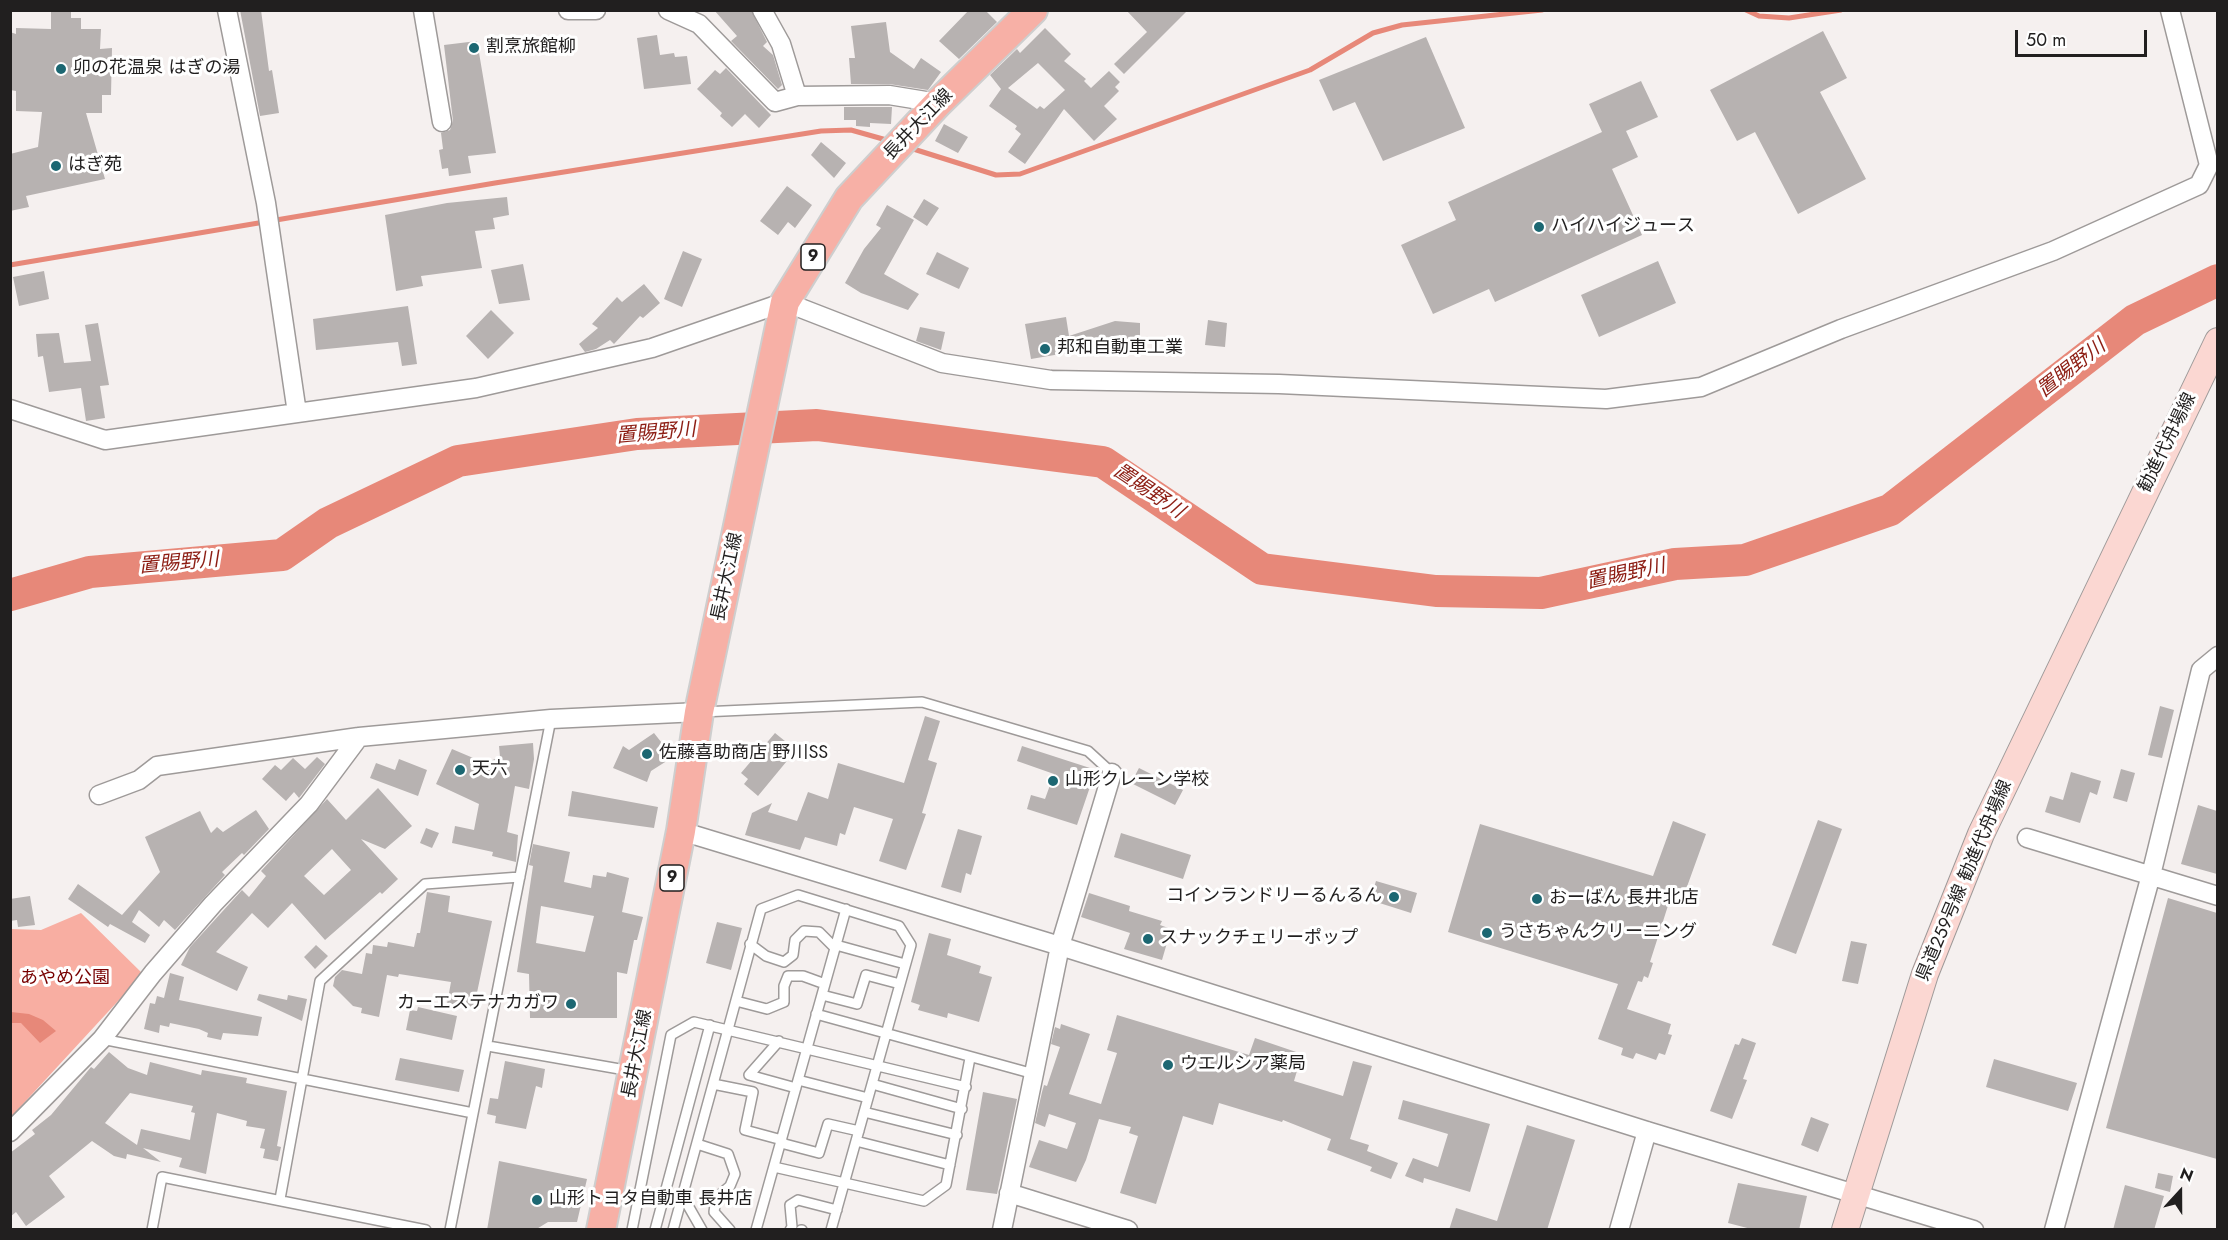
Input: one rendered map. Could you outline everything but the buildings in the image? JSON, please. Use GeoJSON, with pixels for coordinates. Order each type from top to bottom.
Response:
{"type":"FeatureCollection","features":[{"type":"Feature","properties":{"kind":"main road","name":"長井大江線"},"geometry":{"type":"LineString","coordinates":[[601,1230],[635,1071],[681,831],[699,712],[785,302],[849,198],[1024,14]]}},
{"type":"Feature","properties":{"kind":"main road","name":"勧進代舟場線"},"geometry":{"type":"LineString","coordinates":[[2119,546],[2217,340]]}},
{"type":"Feature","properties":{"kind":"main road","name":"県道259号線 勧進代舟場線"},"geometry":{"type":"LineString","coordinates":[[1845,1230],[1854,1193],[1925,974],[1981,834],[2119,546]]}},
{"type":"Feature","properties":{"kind":"street"},"geometry":{"type":"LineString","coordinates":[[227,10],[266,203],[297,413]]}},
{"type":"Feature","properties":{"kind":"street"},"geometry":{"type":"LineString","coordinates":[[423,10],[442,122]]}},
{"type":"Feature","properties":{"kind":"street"},"geometry":{"type":"LineString","coordinates":[[568,10],[596,10]]}},
{"type":"Feature","properties":{"kind":"street"},"geometry":{"type":"LineString","coordinates":[[668,10],[699,24],[775,102],[796,96],[889,95],[938,103]]}},
{"type":"Feature","properties":{"kind":"street"},"geometry":{"type":"LineString","coordinates":[[762,10],[782,44],[796,96]]}},
{"type":"Feature","properties":{"kind":"street"},"geometry":{"type":"LineString","coordinates":[[10,409],[105,440],[476,388],[652,348],[785,302],[942,363],[1051,380],[1279,384],[1606,399],[1701,387],[1874,317],[2053,251],[2199,185],[2209,165],[2170,10]]}},
{"type":"Feature","properties":{"kind":"street"},"geometry":{"type":"LineString","coordinates":[[2054,1230],[2151,875],[2201,670],[2217,656]]}},
{"type":"Feature","properties":{"kind":"street"},"geometry":{"type":"LineString","coordinates":[[99,795],[139,780],[157,766],[359,737],[551,719],[699,712]]}},
{"type":"Feature","properties":{"kind":"street"},"geometry":{"type":"LineString","coordinates":[[10,1132],[102,1039],[153,973],[309,804],[359,737]]}},
{"type":"Feature","properties":{"kind":"street"},"geometry":{"type":"LineString","coordinates":[[1002,1230],[1060,946],[1112,773]]}},
{"type":"Feature","properties":{"kind":"street"},"geometry":{"type":"LineString","coordinates":[[681,831],[1060,946],[1647,1131],[1974,1230]]}},
{"type":"Feature","properties":{"kind":"street"},"geometry":{"type":"LineString","coordinates":[[2027,838],[2217,896]]}},
{"type":"Feature","properties":{"kind":"street"},"geometry":{"type":"LineString","coordinates":[[1619,1230],[1647,1131]]}},
{"type":"Feature","properties":{"kind":"street"},"geometry":{"type":"LineString","coordinates":[[1009,1193],[1128,1230]]}},
{"type":"Feature","properties":{"kind":"lane"},"geometry":{"type":"LineString","coordinates":[[699,712],[922,702],[1088,751],[1112,773]]}},
{"type":"Feature","properties":{"kind":"lane"},"geometry":{"type":"LineString","coordinates":[[450,1230],[551,719]]}},
{"type":"Feature","properties":{"kind":"lane"},"geometry":{"type":"LineString","coordinates":[[279,1199],[320,981],[425,884],[520,877]]}},
{"type":"Feature","properties":{"kind":"lane"},"geometry":{"type":"LineString","coordinates":[[673,1230],[761,909],[798,895],[900,926],[911,945],[831,1230]]}},
{"type":"Feature","properties":{"kind":"lane"},"geometry":{"type":"LineString","coordinates":[[756,1230],[846,909]]}},
{"type":"Feature","properties":{"kind":"lane"},"geometry":{"type":"LineString","coordinates":[[750,945],[766,956],[784,962],[793,955],[795,940],[804,931],[819,932],[835,947],[906,964]]}},
{"type":"Feature","properties":{"kind":"lane"},"geometry":{"type":"LineString","coordinates":[[822,995],[857,1004],[866,975],[900,984]]}},
{"type":"Feature","properties":{"kind":"lane"},"geometry":{"type":"LineString","coordinates":[[736,1001],[767,1009],[784,1002],[784,986],[788,976],[803,976],[825,984]]}},
{"type":"Feature","properties":{"kind":"lane"},"geometry":{"type":"LineString","coordinates":[[816,1014],[1034,1074]]}},
{"type":"Feature","properties":{"kind":"lane"},"geometry":{"type":"LineString","coordinates":[[632,1230],[671,1035],[694,1022],[966,1087]]}},
{"type":"Feature","properties":{"kind":"lane"},"geometry":{"type":"LineString","coordinates":[[655,1230],[710,1025]]}},
{"type":"Feature","properties":{"kind":"lane"},"geometry":{"type":"LineString","coordinates":[[102,1039],[473,1113]]}},
{"type":"Feature","properties":{"kind":"lane"},"geometry":{"type":"LineString","coordinates":[[780,1041],[749,1075],[868,1098]]}},
{"type":"Feature","properties":{"kind":"lane"},"geometry":{"type":"LineString","coordinates":[[488,1046],[635,1071]]}},
{"type":"Feature","properties":{"kind":"lane"},"geometry":{"type":"LineString","coordinates":[[774,1167],[924,1201],[946,1185],[970,1058]]}},
{"type":"Feature","properties":{"kind":"lane"},"geometry":{"type":"LineString","coordinates":[[713,1084],[753,1092],[745,1130],[819,1152],[828,1124],[858,1136],[950,1165]]}},
{"type":"Feature","properties":{"kind":"lane"},"geometry":{"type":"LineString","coordinates":[[872,1084],[962,1109]]}},
{"type":"Feature","properties":{"kind":"lane"},"geometry":{"type":"LineString","coordinates":[[864,1112],[957,1135]]}},
{"type":"Feature","properties":{"kind":"lane"},"geometry":{"type":"LineString","coordinates":[[697,1144],[728,1154],[735,1174],[730,1186],[716,1198],[714,1212],[730,1230]]}},
{"type":"Feature","properties":{"kind":"lane"},"geometry":{"type":"LineString","coordinates":[[152,1230],[162,1177],[426,1230]]}},
{"type":"Feature","properties":{"kind":"lane"},"geometry":{"type":"LineString","coordinates":[[682,1195],[702,1230]]}},
{"type":"Feature","properties":{"kind":"lane"},"geometry":{"type":"LineString","coordinates":[[790,1230],[792,1227],[790,1205],[798,1200],[837,1210]]}},
{"type":"Feature","properties":{"kind":"green space","name":"あやめ公園"},"geometry":{"type":"Polygon","coordinates":[[[81,913],[143,974],[11,1117],[11,929],[41,930],[81,913]]]}},
{"type":"Feature","properties":{"kind":"shaded area"},"geometry":{"type":"Polygon","coordinates":[[[11,1012],[29,1014],[43,1020],[56,1031],[40,1043],[21,1023],[11,1023],[11,1012]]]}},
{"type":"Feature","properties":{"kind":"waterway"},"geometry":{"type":"LineString","coordinates":[[907,147],[996,175],[1020,174],[1310,70],[1373,33],[1402,25],[1542,10]]}},
{"type":"Feature","properties":{"kind":"waterway"},"geometry":{"type":"LineString","coordinates":[[1746,10],[1759,16],[1789,18],[1841,10]]}},
{"type":"Feature","properties":{"kind":"waterway"},"geometry":{"type":"LineString","coordinates":[[10,265],[495,183],[821,131],[851,130],[890,141]]}},
{"type":"Feature","properties":{"kind":"waterway","name":"置賜野川"},"geometry":{"type":"LineString","coordinates":[[10,595],[90,572],[282,555],[328,523],[458,461],[637,434],[817,425],[1103,462],[1262,569],[1436,591],[1541,593],[1675,564],[1745,560],[1890,510],[2135,320],[2218,280]]}},
{"type":"Feature","properties":{"kind":"place","name":"割烹旅館柳"},"geometry":{"type":"Point","coordinates":[474,48]}},
{"type":"Feature","properties":{"kind":"place","name":"卯の花温泉 はぎの湯"},"geometry":{"type":"Point","coordinates":[61,69]}},
{"type":"Feature","properties":{"kind":"place","name":"はぎ苑"},"geometry":{"type":"Point","coordinates":[56,166]}},
{"type":"Feature","properties":{"kind":"place","name":"ハイハイジュース"},"geometry":{"type":"Point","coordinates":[1539,227]}},
{"type":"Feature","properties":{"kind":"place","name":"邦和自動車工業"},"geometry":{"type":"Point","coordinates":[1045,349]}},
{"type":"Feature","properties":{"kind":"place","name":"佐藤喜助商店 野川SS"},"geometry":{"type":"Point","coordinates":[647,754]}},
{"type":"Feature","properties":{"kind":"place","name":"天六"},"geometry":{"type":"Point","coordinates":[460,770]}},
{"type":"Feature","properties":{"kind":"place","name":"山形クレーン学校"},"geometry":{"type":"Point","coordinates":[1053,781]}},
{"type":"Feature","properties":{"kind":"place","name":"コインランドリーるんるん"},"geometry":{"type":"Point","coordinates":[1394,897]}},
{"type":"Feature","properties":{"kind":"place","name":"おーばん 長井北店"},"geometry":{"type":"Point","coordinates":[1537,899]}},
{"type":"Feature","properties":{"kind":"place","name":"うさちゃんクリーニング"},"geometry":{"type":"Point","coordinates":[1487,933]}},
{"type":"Feature","properties":{"kind":"place","name":"スナックチェリーポップ"},"geometry":{"type":"Point","coordinates":[1148,939]}},
{"type":"Feature","properties":{"kind":"place","name":"カーエステナカガワ"},"geometry":{"type":"Point","coordinates":[571,1004]}},
{"type":"Feature","properties":{"kind":"place","name":"ウエルシア薬局"},"geometry":{"type":"Point","coordinates":[1168,1065]}},
{"type":"Feature","properties":{"kind":"place","name":"山形トヨタ自動車 長井店"},"geometry":{"type":"Point","coordinates":[537,1200]}}]}
